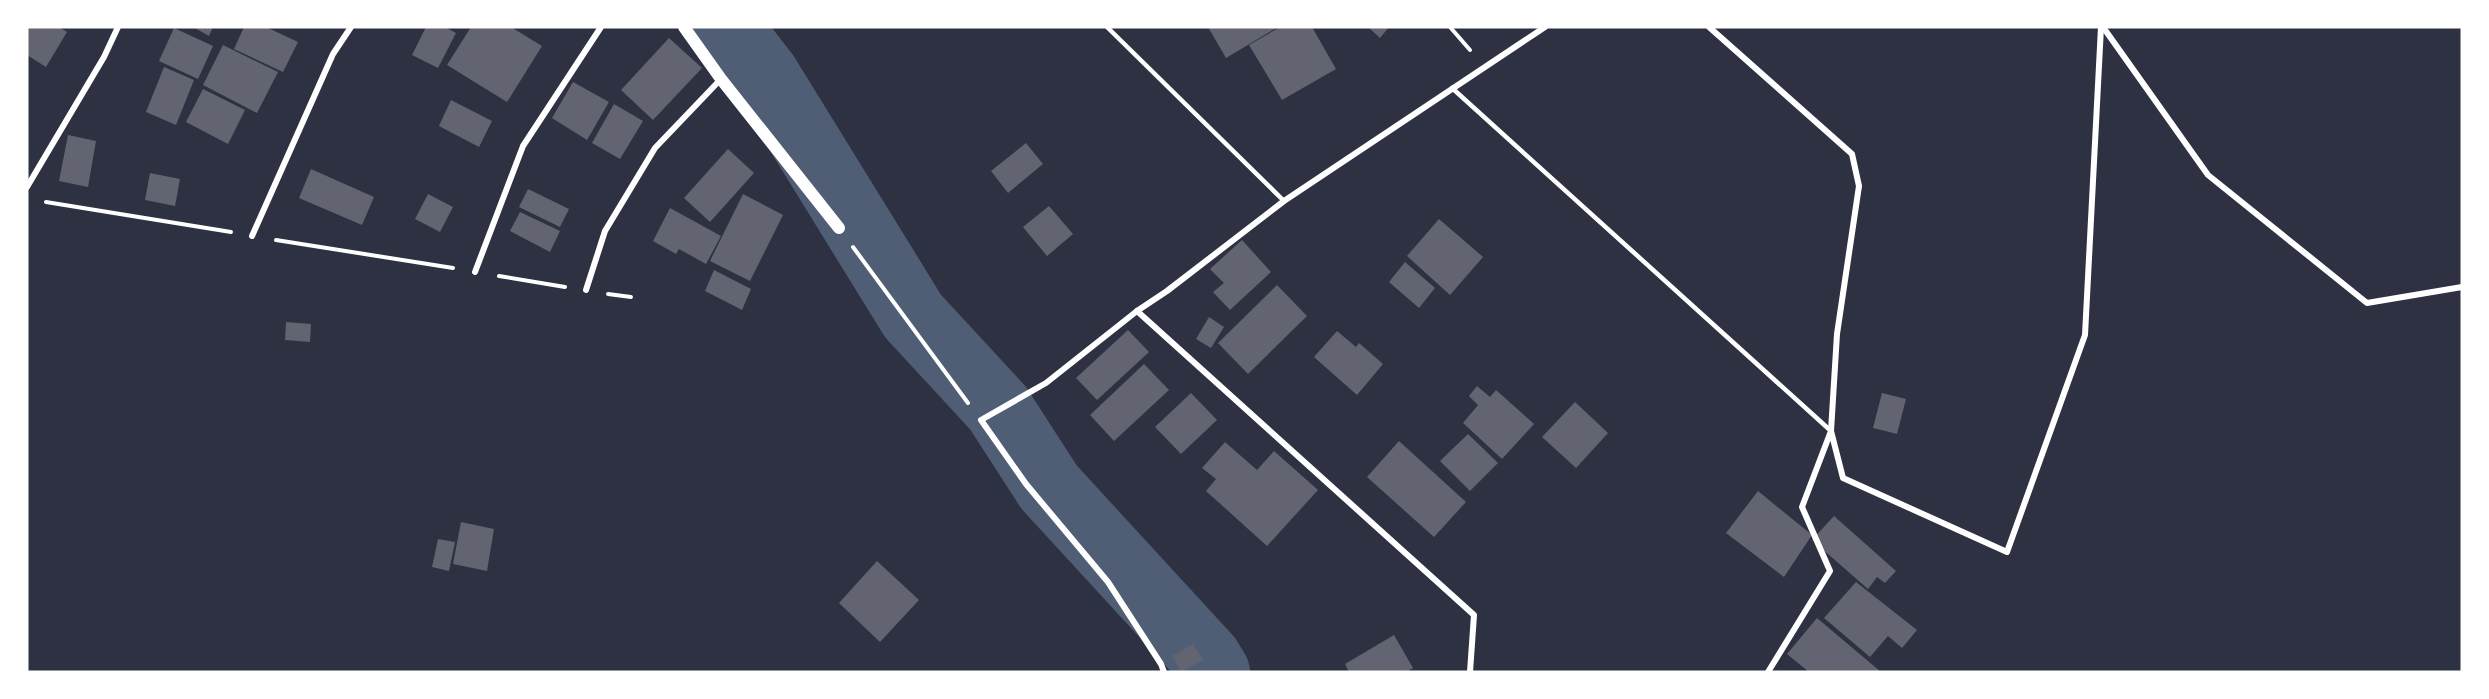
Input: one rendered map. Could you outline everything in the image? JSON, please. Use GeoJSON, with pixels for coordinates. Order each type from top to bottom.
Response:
{"type":"FeatureCollection","features":[{"type":"Feature","properties":{"kind":"main road"},"geometry":{"type":"LineString","coordinates":[[684,27],[721,79],[838,228]]}},
{"type":"Feature","properties":{"kind":"street"},"geometry":{"type":"LineString","coordinates":[[27,187],[104,57],[118,27]]}},
{"type":"Feature","properties":{"kind":"street"},"geometry":{"type":"LineString","coordinates":[[252,236],[333,54],[351,27]]}},
{"type":"Feature","properties":{"kind":"street"},"geometry":{"type":"LineString","coordinates":[[475,272],[523,146],[600,27]]}},
{"type":"Feature","properties":{"kind":"street"},"geometry":{"type":"LineString","coordinates":[[1164,672],[1108,582],[1026,484],[981,420],[1046,382],[1284,201],[1545,27]]}},
{"type":"Feature","properties":{"kind":"street"},"geometry":{"type":"LineString","coordinates":[[1709,27],[1852,154],[1859,186],[1837,334],[1831,431],[1802,507],[1830,571],[1768,672]]}},
{"type":"Feature","properties":{"kind":"street"},"geometry":{"type":"LineString","coordinates":[[1831,431],[1844,478],[2007,552],[2085,335],[2102,27]]}},
{"type":"Feature","properties":{"kind":"street"},"geometry":{"type":"LineString","coordinates":[[2102,27],[2208,176],[2367,303],[2462,287]]}},
{"type":"Feature","properties":{"kind":"street"},"geometry":{"type":"LineString","coordinates":[[586,290],[605,231],[655,148],[721,79]]}},
{"type":"Feature","properties":{"kind":"street"},"geometry":{"type":"LineString","coordinates":[[1137,311],[1474,615],[1470,672]]}},
{"type":"Feature","properties":{"kind":"lane"},"geometry":{"type":"LineString","coordinates":[[1107,27],[1284,201]]}},
{"type":"Feature","properties":{"kind":"lane"},"geometry":{"type":"LineString","coordinates":[[1452,88],[1831,431]]}},
{"type":"Feature","properties":{"kind":"path"},"geometry":{"type":"LineString","coordinates":[[1450,27],[1485,67]]}},
{"type":"Feature","properties":{"kind":"path"},"geometry":{"type":"LineString","coordinates":[[39,201],[631,297]]}},
{"type":"Feature","properties":{"kind":"path"},"geometry":{"type":"LineString","coordinates":[[838,228],[981,420]]}},
{"type":"Feature","properties":{"kind":"building"},"geometry":{"type":"Polygon","coordinates":[[[27,27],[59,27],[67,32],[46,67],[27,55],[27,27]]]}},
{"type":"Feature","properties":{"kind":"building"},"geometry":{"type":"Polygon","coordinates":[[[193,27],[213,27],[209,36],[193,27]]]}},
{"type":"Feature","properties":{"kind":"building"},"geometry":{"type":"Polygon","coordinates":[[[244,27],[266,27],[298,42],[283,72],[234,49],[244,27]]]}},
{"type":"Feature","properties":{"kind":"building"},"geometry":{"type":"Polygon","coordinates":[[[426,27],[445,27],[456,33],[438,68],[412,55],[426,27]]]}},
{"type":"Feature","properties":{"kind":"building"},"geometry":{"type":"Polygon","coordinates":[[[471,27],[511,27],[542,46],[507,102],[447,65],[471,27]]]}},
{"type":"Feature","properties":{"kind":"building"},"geometry":{"type":"Polygon","coordinates":[[[1208,27],[1278,27],[1226,58],[1208,27]]]}},
{"type":"Feature","properties":{"kind":"building"},"geometry":{"type":"Polygon","coordinates":[[[1280,27],[1312,27],[1336,69],[1282,100],[1249,45],[1280,27]]]}},
{"type":"Feature","properties":{"kind":"building"},"geometry":{"type":"Polygon","coordinates":[[[1368,27],[1389,27],[1380,38],[1368,27]]]}},
{"type":"Feature","properties":{"kind":"building"},"geometry":{"type":"Polygon","coordinates":[[[174,28],[213,46],[198,79],[159,61],[174,28]]]}},
{"type":"Feature","properties":{"kind":"building"},"geometry":{"type":"Polygon","coordinates":[[[669,38],[702,68],[653,120],[621,90],[669,38]]]}},
{"type":"Feature","properties":{"kind":"building"},"geometry":{"type":"Polygon","coordinates":[[[223,45],[278,72],[257,113],[203,85],[223,45]]]}},
{"type":"Feature","properties":{"kind":"building"},"geometry":{"type":"Polygon","coordinates":[[[164,67],[194,80],[176,125],[146,112],[164,67]]]}},
{"type":"Feature","properties":{"kind":"building"},"geometry":{"type":"Polygon","coordinates":[[[573,82],[609,102],[587,140],[552,118],[573,82]]]}},
{"type":"Feature","properties":{"kind":"building"},"geometry":{"type":"Polygon","coordinates":[[[203,89],[245,110],[228,144],[186,122],[203,89]]]}},
{"type":"Feature","properties":{"kind":"building"},"geometry":{"type":"Polygon","coordinates":[[[451,100],[492,121],[479,147],[439,126],[451,100]]]}},
{"type":"Feature","properties":{"kind":"building"},"geometry":{"type":"Polygon","coordinates":[[[614,104],[643,121],[620,159],[592,143],[614,104]]]}},
{"type":"Feature","properties":{"kind":"building"},"geometry":{"type":"Polygon","coordinates":[[[68,135],[96,141],[88,187],[59,181],[68,135]]]}},
{"type":"Feature","properties":{"kind":"building"},"geometry":{"type":"Polygon","coordinates":[[[1026,143],[1043,164],[1008,193],[991,171],[1026,143]]]}},
{"type":"Feature","properties":{"kind":"building"},"geometry":{"type":"Polygon","coordinates":[[[728,149],[754,173],[710,222],[684,198],[728,149]]]}},
{"type":"Feature","properties":{"kind":"building"},"geometry":{"type":"Polygon","coordinates":[[[311,169],[374,197],[362,225],[299,198],[311,169]]]}},
{"type":"Feature","properties":{"kind":"building"},"geometry":{"type":"Polygon","coordinates":[[[150,173],[180,179],[175,206],[145,200],[150,173]]]}},
{"type":"Feature","properties":{"kind":"building"},"geometry":{"type":"Polygon","coordinates":[[[528,189],[569,209],[560,227],[519,207],[528,189]]]}},
{"type":"Feature","properties":{"kind":"building"},"geometry":{"type":"Polygon","coordinates":[[[428,194],[453,207],[440,232],[415,219],[428,194]]]}},
{"type":"Feature","properties":{"kind":"building"},"geometry":{"type":"Polygon","coordinates":[[[743,194],[783,215],[750,281],[710,261],[743,194]]]}},
{"type":"Feature","properties":{"kind":"building"},"geometry":{"type":"Polygon","coordinates":[[[1049,206],[1073,234],[1047,256],[1023,227],[1049,206]]]}},
{"type":"Feature","properties":{"kind":"building"},"geometry":{"type":"Polygon","coordinates":[[[670,208],[721,236],[706,264],[679,249],[676,254],[653,241],[670,208]]]}},
{"type":"Feature","properties":{"kind":"building"},"geometry":{"type":"Polygon","coordinates":[[[520,212],[560,231],[550,252],[510,231],[520,212]]]}},
{"type":"Feature","properties":{"kind":"building"},"geometry":{"type":"Polygon","coordinates":[[[1439,219],[1483,257],[1450,295],[1407,256],[1439,219]]]}},
{"type":"Feature","properties":{"kind":"building"},"geometry":{"type":"Polygon","coordinates":[[[1242,240],[1271,272],[1230,310],[1213,292],[1224,283],[1210,269],[1242,240]]]}},
{"type":"Feature","properties":{"kind":"building"},"geometry":{"type":"Polygon","coordinates":[[[1405,262],[1435,288],[1419,308],[1389,282],[1405,262]]]}},
{"type":"Feature","properties":{"kind":"building"},"geometry":{"type":"Polygon","coordinates":[[[714,270],[751,289],[742,310],[705,291],[714,270]]]}},
{"type":"Feature","properties":{"kind":"building"},"geometry":{"type":"Polygon","coordinates":[[[1277,285],[1307,316],[1248,374],[1218,343],[1277,285]]]}},
{"type":"Feature","properties":{"kind":"building"},"geometry":{"type":"Polygon","coordinates":[[[1209,317],[1224,327],[1211,348],[1196,339],[1209,317]]]}},
{"type":"Feature","properties":{"kind":"building"},"geometry":{"type":"Polygon","coordinates":[[[286,322],[311,324],[310,342],[285,340],[286,322]]]}},
{"type":"Feature","properties":{"kind":"building"},"geometry":{"type":"Polygon","coordinates":[[[1128,330],[1149,352],[1097,400],[1076,378],[1128,330]]]}},
{"type":"Feature","properties":{"kind":"building"},"geometry":{"type":"Polygon","coordinates":[[[1337,331],[1356,347],[1359,343],[1383,364],[1357,395],[1314,357],[1337,331]]]}},
{"type":"Feature","properties":{"kind":"building"},"geometry":{"type":"Polygon","coordinates":[[[1144,364],[1169,390],[1114,441],[1090,415],[1144,364]]]}},
{"type":"Feature","properties":{"kind":"building"},"geometry":{"type":"Polygon","coordinates":[[[1477,386],[1490,397],[1496,390],[1534,424],[1502,459],[1463,423],[1478,405],[1469,396],[1477,386]]]}},
{"type":"Feature","properties":{"kind":"building"},"geometry":{"type":"Polygon","coordinates":[[[1191,393],[1217,420],[1181,454],[1155,427],[1191,393]]]}},
{"type":"Feature","properties":{"kind":"building"},"geometry":{"type":"Polygon","coordinates":[[[1882,393],[1906,399],[1897,434],[1873,428],[1882,393]]]}},
{"type":"Feature","properties":{"kind":"building"},"geometry":{"type":"Polygon","coordinates":[[[1575,402],[1608,433],[1576,468],[1542,437],[1575,402]]]}},
{"type":"Feature","properties":{"kind":"building"},"geometry":{"type":"Polygon","coordinates":[[[1468,434],[1498,463],[1470,491],[1440,461],[1468,434]]]}},
{"type":"Feature","properties":{"kind":"building"},"geometry":{"type":"Polygon","coordinates":[[[1399,441],[1466,502],[1434,537],[1367,477],[1399,441]]]}},
{"type":"Feature","properties":{"kind":"building"},"geometry":{"type":"Polygon","coordinates":[[[1225,442],[1257,470],[1274,451],[1318,490],[1267,546],[1206,491],[1216,479],[1202,468],[1225,442]]]}},
{"type":"Feature","properties":{"kind":"building"},"geometry":{"type":"Polygon","coordinates":[[[1758,491],[1812,535],[1784,577],[1726,533],[1758,491]]]}},
{"type":"Feature","properties":{"kind":"building"},"geometry":{"type":"Polygon","coordinates":[[[1834,516],[1896,571],[1885,583],[1877,577],[1868,589],[1812,540],[1834,516]]]}},
{"type":"Feature","properties":{"kind":"building"},"geometry":{"type":"Polygon","coordinates":[[[461,522],[494,529],[487,571],[453,564],[461,522]]]}},
{"type":"Feature","properties":{"kind":"building"},"geometry":{"type":"Polygon","coordinates":[[[438,539],[455,542],[449,571],[432,567],[438,539]]]}},
{"type":"Feature","properties":{"kind":"building"},"geometry":{"type":"Polygon","coordinates":[[[877,561],[919,600],[880,642],[839,603],[877,561]]]}},
{"type":"Feature","properties":{"kind":"building"},"geometry":{"type":"Polygon","coordinates":[[[1856,582],[1917,630],[1902,648],[1888,636],[1870,657],[1824,618],[1856,582]]]}},
{"type":"Feature","properties":{"kind":"building"},"geometry":{"type":"Polygon","coordinates":[[[1817,618],[1881,672],[1809,672],[1787,654],[1817,618]]]}},
{"type":"Feature","properties":{"kind":"building"},"geometry":{"type":"Polygon","coordinates":[[[1394,635],[1413,668],[1406,672],[1349,672],[1345,664],[1394,635]]]}},
{"type":"Feature","properties":{"kind":"building"},"geometry":{"type":"Polygon","coordinates":[[[1193,644],[1203,660],[1181,672],[1172,656],[1193,644]]]}},
{"type":"Feature","properties":{"kind":"waterway"},"geometry":{"type":"LineString","coordinates":[[727,27],[765,76],[913,316],[998,408],[1049,487],[1207,659],[1215,672]]}}]}
